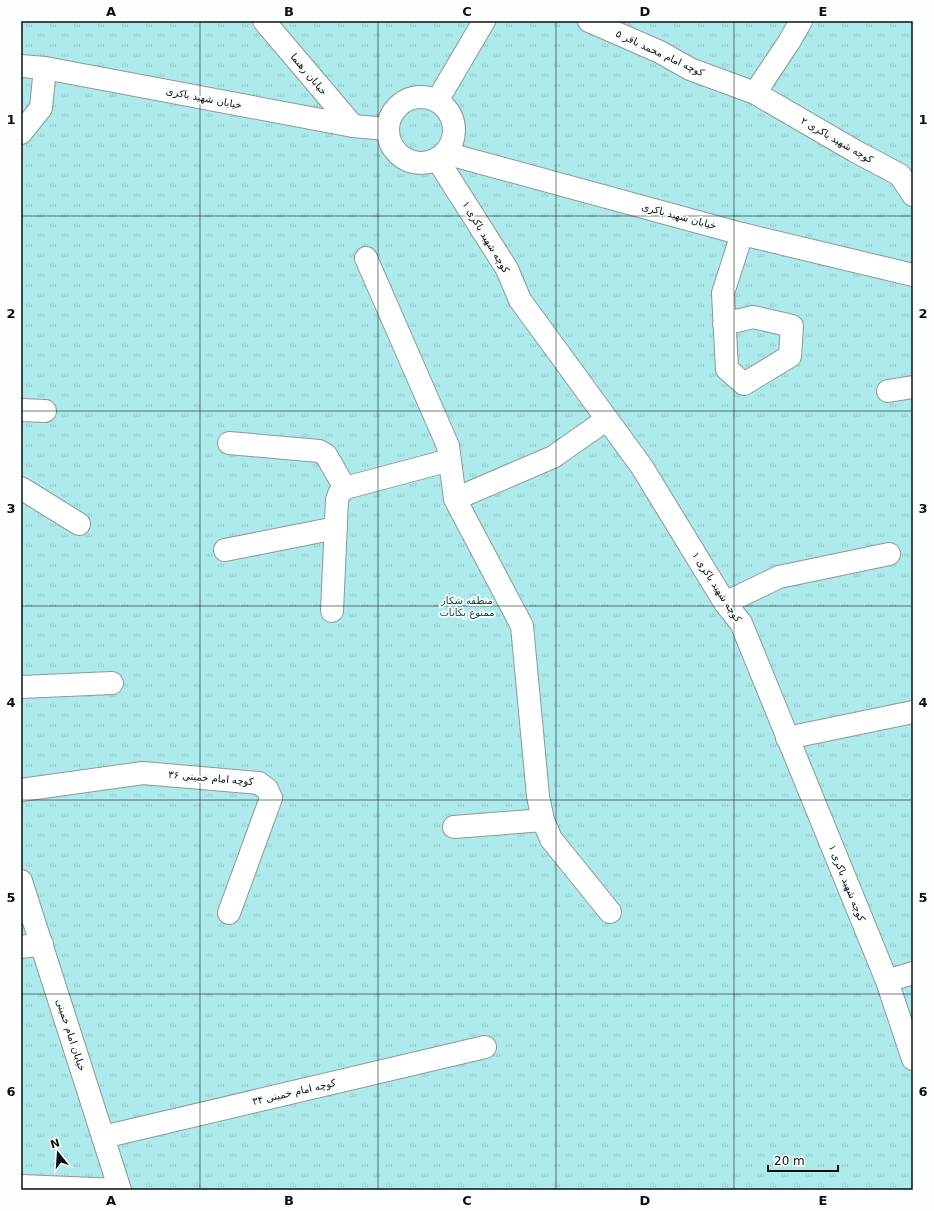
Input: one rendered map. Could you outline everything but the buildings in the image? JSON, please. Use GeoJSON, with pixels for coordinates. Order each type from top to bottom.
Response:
{"type":"FeatureCollection","features":[{"type":"Feature","properties":{"kind":"street","name":"خیابان رهنما"},"geometry":{"type":"LineString","coordinates":[[264,21],[353,126]]}},
{"type":"Feature","properties":{"kind":"street"},"geometry":{"type":"LineString","coordinates":[[437,101],[484,21]]}},
{"type":"Feature","properties":{"kind":"street","name":"کوچه امام محمد باقر ۵"},"geometry":{"type":"LineString","coordinates":[[589,21],[660,52],[690,69],[755,92]]}},
{"type":"Feature","properties":{"kind":"street"},"geometry":{"type":"LineString","coordinates":[[755,92],[789,42],[801,21]]}},
{"type":"Feature","properties":{"kind":"street","name":"خیابان شهید باکری"},"geometry":{"type":"LineString","coordinates":[[21,66],[45,68],[353,126],[388,129]]}},
{"type":"Feature","properties":{"kind":"street"},"geometry":{"type":"LineString","coordinates":[[21,134],[41,108],[45,68]]}},
{"type":"Feature","properties":{"kind":"street","name":"کوچه شهید باکری ۲"},"geometry":{"type":"LineString","coordinates":[[755,92],[855,151],[900,175],[913,195]]}},
{"type":"Feature","properties":{"kind":"street"},"geometry":{"type":"LineString","coordinates":[[424,97],[437,101],[448,111],[454,125],[453,140],[441,156],[420,163],[404,159],[391,146],[388,129],[391,116],[399,105],[411,99],[424,97]]}},
{"type":"Feature","properties":{"kind":"street","name":"خیابان شهید باکری"},"geometry":{"type":"LineString","coordinates":[[441,156],[742,234],[913,275]]}},
{"type":"Feature","properties":{"kind":"street","name":"کوچه شهید باکری ۱"},"geometry":{"type":"LineString","coordinates":[[441,156],[506,269],[520,300],[606,420],[642,467],[725,603],[741,623],[887,981],[913,1059]]}},
{"type":"Feature","properties":{"kind":"street"},"geometry":{"type":"LineString","coordinates":[[724,324],[723,293],[742,234]]}},
{"type":"Feature","properties":{"kind":"street"},"geometry":{"type":"LineString","coordinates":[[366,258],[448,446],[455,499],[522,626],[538,796],[543,820],[551,839],[610,912]]}},
{"type":"Feature","properties":{"kind":"street"},"geometry":{"type":"LineString","coordinates":[[888,391],[913,387]]}},
{"type":"Feature","properties":{"kind":"street"},"geometry":{"type":"LineString","coordinates":[[21,410],[45,411]]}},
{"type":"Feature","properties":{"kind":"street"},"geometry":{"type":"LineString","coordinates":[[455,499],[553,457],[606,420]]}},
{"type":"Feature","properties":{"kind":"street"},"geometry":{"type":"LineString","coordinates":[[230,443],[319,451],[326,455],[345,488]]}},
{"type":"Feature","properties":{"kind":"street"},"geometry":{"type":"LineString","coordinates":[[332,611],[337,500],[339,494],[345,488],[450,460]]}},
{"type":"Feature","properties":{"kind":"street"},"geometry":{"type":"LineString","coordinates":[[21,488],[79,524]]}},
{"type":"Feature","properties":{"kind":"street"},"geometry":{"type":"LineString","coordinates":[[225,550],[336,528]]}},
{"type":"Feature","properties":{"kind":"street"},"geometry":{"type":"LineString","coordinates":[[725,603],[779,577],[889,554]]}},
{"type":"Feature","properties":{"kind":"street"},"geometry":{"type":"LineString","coordinates":[[21,687],[112,683]]}},
{"type":"Feature","properties":{"kind":"street"},"geometry":{"type":"LineString","coordinates":[[787,738],[913,712]]}},
{"type":"Feature","properties":{"kind":"street","name":"کوچه امام خمینی ۳۶"},"geometry":{"type":"LineString","coordinates":[[21,788],[143,773],[259,782],[267,789],[271,798],[229,913]]}},
{"type":"Feature","properties":{"kind":"street"},"geometry":{"type":"LineString","coordinates":[[454,826],[543,820]]}},
{"type":"Feature","properties":{"kind":"street","name":"خیابان امام خمینی"},"geometry":{"type":"LineString","coordinates":[[21,881],[31,945],[103,1137],[120,1190]]}},
{"type":"Feature","properties":{"kind":"street"},"geometry":{"type":"LineString","coordinates":[[887,981],[913,973]]}},
{"type":"Feature","properties":{"kind":"street","name":"کوچه امام خمینی ۳۴"},"geometry":{"type":"LineString","coordinates":[[103,1137],[485,1046]]}},
{"type":"Feature","properties":{"kind":"street"},"geometry":{"type":"LineString","coordinates":[[21,1186],[120,1190]]}},
{"type":"Feature","properties":{"kind":"green space","name":"منطقه شکار ممنوع یکانات"},"geometry":{"type":"Polygon","coordinates":[[[21,21],[913,21],[913,1190],[21,1190],[21,21]]]}}]}
